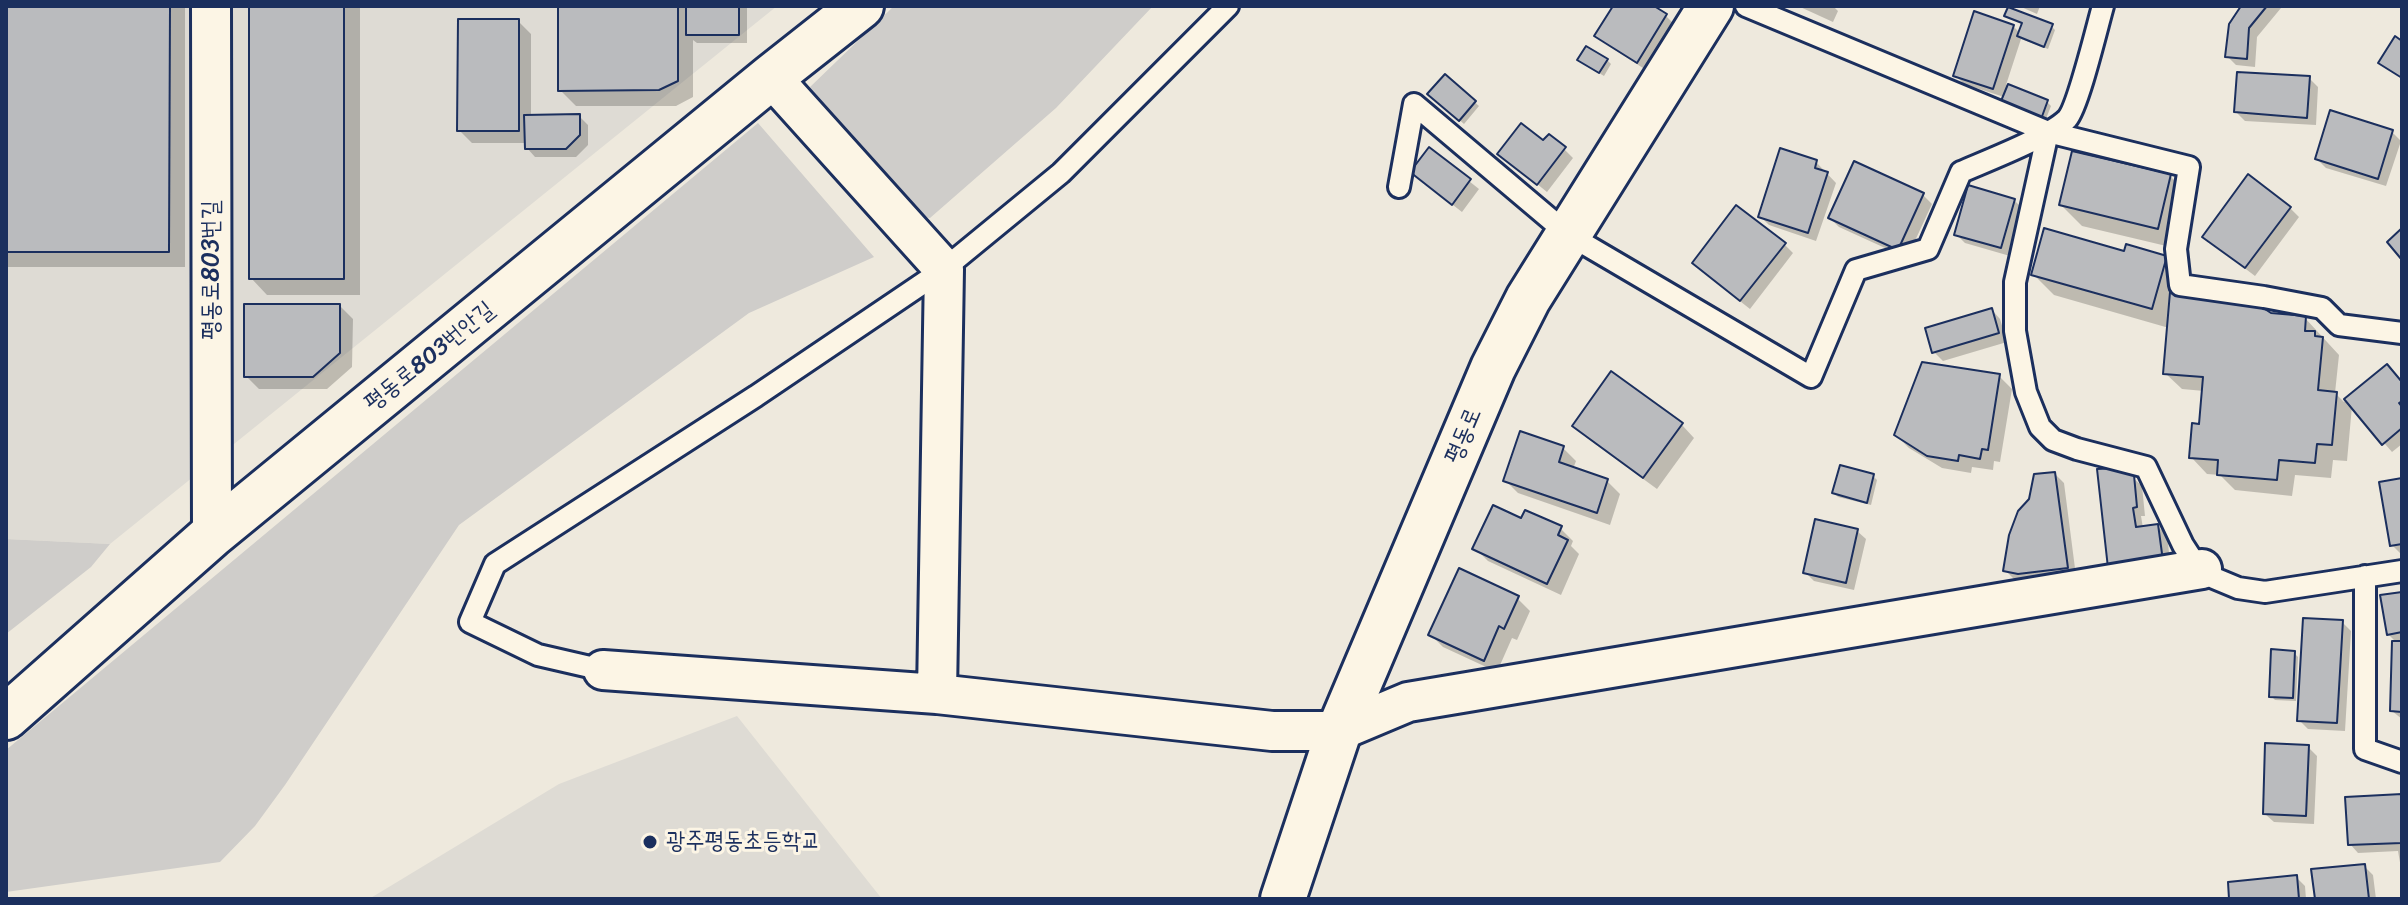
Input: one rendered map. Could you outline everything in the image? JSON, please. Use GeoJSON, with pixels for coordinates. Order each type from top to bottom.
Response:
{"type":"FeatureCollection","features":[{"type":"Feature","properties":{"kind":"street","name":"평동로803번길"},"geometry":{"type":"LineString","coordinates":[[211,6],[212,535]]}},
{"type":"Feature","properties":{"kind":"street","name":"평동로803번안길"},"geometry":{"type":"LineString","coordinates":[[6,717],[212,535],[861,6]]}},
{"type":"Feature","properties":{"kind":"street","name":"평동로"},"geometry":{"type":"LineString","coordinates":[[1283,899],[1339,731],[1493,368],[1528,299],[1711,6]]}},
{"type":"Feature","properties":{"kind":"street"},"geometry":{"type":"LineString","coordinates":[[771,77],[944,269],[937,694]]}},
{"type":"Feature","properties":{"kind":"street"},"geometry":{"type":"LineString","coordinates":[[603,670],[937,694],[1272,731],[1339,731],[1408,702],[2202,569]]}},
{"type":"Feature","properties":{"kind":"lane"},"geometry":{"type":"LineString","coordinates":[[603,670],[538,655],[470,622],[495,564],[756,396],[944,269],[1061,173],[1228,6]]}},
{"type":"Feature","properties":{"kind":"lane"},"geometry":{"type":"LineString","coordinates":[[1746,6],[2048,132],[2189,167],[2176,249],[2180,285],[2322,308],[2339,325],[2402,333]]}},
{"type":"Feature","properties":{"kind":"lane"},"geometry":{"type":"LineString","coordinates":[[1399,187],[1414,104],[1569,235],[1811,377],[1856,270],[1928,249],[1961,172],[2048,132],[2068,118],[2103,6]]}},
{"type":"Feature","properties":{"kind":"lane"},"geometry":{"type":"LineString","coordinates":[[2048,132],[2015,282],[2015,331],[2026,392],[2040,427],[2053,440],[2146,467],[2194,562],[2214,578],[2238,588],[2265,592],[2402,571]]}},
{"type":"Feature","properties":{"kind":"lane"},"geometry":{"type":"LineString","coordinates":[[2365,576],[2365,749],[2402,762]]}},
{"type":"Feature","properties":{"kind":"shaded area"},"geometry":{"type":"Polygon","coordinates":[[[6,6],[777,6],[110,544],[6,539],[6,6]]]}},
{"type":"Feature","properties":{"kind":"shaded area"},"geometry":{"type":"Polygon","coordinates":[[[894,6],[1153,6],[1056,108],[930,218],[909,215],[810,87],[894,6]]]}},
{"type":"Feature","properties":{"kind":"shaded area"},"geometry":{"type":"Polygon","coordinates":[[[758,123],[874,257],[749,313],[459,525],[285,785],[255,826],[220,862],[6,892],[6,750],[758,123]]]}},
{"type":"Feature","properties":{"kind":"shaded area"},"geometry":{"type":"Polygon","coordinates":[[[6,539],[110,544],[91,567],[6,634],[6,539]]]}},
{"type":"Feature","properties":{"kind":"shaded area","name":"광주평동초등학교"},"geometry":{"type":"Polygon","coordinates":[[[737,716],[882,899],[369,899],[559,784],[737,716]]]}},
{"type":"Feature","properties":{"kind":"building"},"geometry":{"type":"Polygon","coordinates":[[[6,6],[170,6],[169,252],[6,252],[6,6]]]}},
{"type":"Feature","properties":{"kind":"building"},"geometry":{"type":"Polygon","coordinates":[[[249,6],[344,6],[344,279],[249,279],[249,6]]]}},
{"type":"Feature","properties":{"kind":"building"},"geometry":{"type":"Polygon","coordinates":[[[558,6],[678,6],[678,81],[659,90],[558,91],[558,6]]]}},
{"type":"Feature","properties":{"kind":"building"},"geometry":{"type":"Polygon","coordinates":[[[686,6],[739,6],[739,35],[686,35],[686,6]]]}},
{"type":"Feature","properties":{"kind":"building"},"geometry":{"type":"Polygon","coordinates":[[[1613,6],[1654,6],[1667,14],[1637,63],[1594,36],[1613,6]]]}},
{"type":"Feature","properties":{"kind":"building"},"geometry":{"type":"Polygon","coordinates":[[[2241,6],[2267,6],[2249,28],[2247,59],[2225,57],[2229,24],[2241,6]]]}},
{"type":"Feature","properties":{"kind":"building"},"geometry":{"type":"Polygon","coordinates":[[[2008,7],[2053,24],[2044,47],[2017,36],[2022,23],[2004,16],[2008,7]]]}},
{"type":"Feature","properties":{"kind":"building"},"geometry":{"type":"Polygon","coordinates":[[[1974,11],[2014,25],[1993,89],[1953,76],[1974,11]]]}},
{"type":"Feature","properties":{"kind":"building"},"geometry":{"type":"Polygon","coordinates":[[[458,19],[519,19],[519,131],[457,131],[458,19]]]}},
{"type":"Feature","properties":{"kind":"building"},"geometry":{"type":"Polygon","coordinates":[[[2395,36],[2402,41],[2402,78],[2378,63],[2395,36]]]}},
{"type":"Feature","properties":{"kind":"building"},"geometry":{"type":"Polygon","coordinates":[[[1586,46],[1608,59],[1599,73],[1577,60],[1586,46]]]}},
{"type":"Feature","properties":{"kind":"building"},"geometry":{"type":"Polygon","coordinates":[[[2237,72],[2310,76],[2307,118],[2234,112],[2237,72]]]}},
{"type":"Feature","properties":{"kind":"building"},"geometry":{"type":"Polygon","coordinates":[[[1445,74],[1476,101],[1459,121],[1427,94],[1445,74]]]}},
{"type":"Feature","properties":{"kind":"building"},"geometry":{"type":"Polygon","coordinates":[[[2008,84],[2048,100],[2040,122],[1999,106],[2008,84]]]}},
{"type":"Feature","properties":{"kind":"building"},"geometry":{"type":"Polygon","coordinates":[[[2330,110],[2393,130],[2378,179],[2315,159],[2330,110]]]}},
{"type":"Feature","properties":{"kind":"building"},"geometry":{"type":"Polygon","coordinates":[[[580,114],[580,135],[566,149],[525,149],[524,115],[580,114]]]}},
{"type":"Feature","properties":{"kind":"building"},"geometry":{"type":"Polygon","coordinates":[[[1521,123],[1543,140],[1549,134],[1566,147],[1537,185],[1497,154],[1521,123]]]}},
{"type":"Feature","properties":{"kind":"building"},"geometry":{"type":"Polygon","coordinates":[[[1429,147],[1471,179],[1452,205],[1410,172],[1429,147]]]}},
{"type":"Feature","properties":{"kind":"building"},"geometry":{"type":"Polygon","coordinates":[[[1780,148],[1817,160],[1815,168],[1828,172],[1808,233],[1758,217],[1780,148]]]}},
{"type":"Feature","properties":{"kind":"building"},"geometry":{"type":"Polygon","coordinates":[[[2072,151],[2171,174],[2158,229],[2059,205],[2072,151]]]}},
{"type":"Feature","properties":{"kind":"building"},"geometry":{"type":"Polygon","coordinates":[[[1854,161],[1924,193],[1898,250],[1828,218],[1854,161]]]}},
{"type":"Feature","properties":{"kind":"building"},"geometry":{"type":"Polygon","coordinates":[[[2248,174],[2291,207],[2245,268],[2202,237],[2248,174]]]}},
{"type":"Feature","properties":{"kind":"building"},"geometry":{"type":"Polygon","coordinates":[[[1968,185],[2015,199],[2001,248],[1954,235],[1968,185]]]}},
{"type":"Feature","properties":{"kind":"building"},"geometry":{"type":"Polygon","coordinates":[[[1736,205],[1786,243],[1740,301],[1692,263],[1736,205]]]}},
{"type":"Feature","properties":{"kind":"building"},"geometry":{"type":"Polygon","coordinates":[[[2044,228],[2124,251],[2126,244],[2167,256],[2152,309],[2031,275],[2044,228]]]}},
{"type":"Feature","properties":{"kind":"building"},"geometry":{"type":"Polygon","coordinates":[[[2402,228],[2402,260],[2387,242],[2402,228]]]}},
{"type":"Feature","properties":{"kind":"building"},"geometry":{"type":"Polygon","coordinates":[[[2170,292],[2251,300],[2271,313],[2306,316],[2305,331],[2315,331],[2315,336],[2323,337],[2318,390],[2337,392],[2332,445],[2317,444],[2315,463],[2279,460],[2277,480],[2217,475],[2218,460],[2189,458],[2192,423],[2199,424],[2203,377],[2163,374],[2170,292]]]}},
{"type":"Feature","properties":{"kind":"building"},"geometry":{"type":"Polygon","coordinates":[[[244,304],[340,304],[340,353],[313,377],[244,377],[244,304]]]}},
{"type":"Feature","properties":{"kind":"building"},"geometry":{"type":"Polygon","coordinates":[[[1992,308],[1999,333],[1932,353],[1925,328],[1992,308]]]}},
{"type":"Feature","properties":{"kind":"building"},"geometry":{"type":"Polygon","coordinates":[[[1922,362],[2000,374],[1988,450],[1982,449],[1980,459],[1959,455],[1958,461],[1927,456],[1894,435],[1922,362]]]}},
{"type":"Feature","properties":{"kind":"building"},"geometry":{"type":"Polygon","coordinates":[[[2387,364],[2402,382],[2402,401],[2399,403],[2402,407],[2402,428],[2382,445],[2344,399],[2387,364]]]}},
{"type":"Feature","properties":{"kind":"building"},"geometry":{"type":"Polygon","coordinates":[[[1611,371],[1683,423],[1643,478],[1572,426],[1611,371]]]}},
{"type":"Feature","properties":{"kind":"building"},"geometry":{"type":"Polygon","coordinates":[[[1520,431],[1564,446],[1559,462],[1608,479],[1597,513],[1503,481],[1520,431]]]}},
{"type":"Feature","properties":{"kind":"building"},"geometry":{"type":"Polygon","coordinates":[[[1840,465],[1874,474],[1867,503],[1832,493],[1840,465]]]}},
{"type":"Feature","properties":{"kind":"building"},"geometry":{"type":"Polygon","coordinates":[[[2120,468],[2134,475],[2136,527],[2158,524],[2163,561],[2108,568],[2097,469],[2120,468]]]}},
{"type":"Feature","properties":{"kind":"building"},"geometry":{"type":"Polygon","coordinates":[[[2055,472],[2068,568],[2018,574],[2003,571],[2009,535],[2018,511],[2029,499],[2034,474],[2055,472]]]}},
{"type":"Feature","properties":{"kind":"building"},"geometry":{"type":"Polygon","coordinates":[[[2402,478],[2402,544],[2390,546],[2379,482],[2402,478]]]}},
{"type":"Feature","properties":{"kind":"building"},"geometry":{"type":"Polygon","coordinates":[[[1493,505],[1521,518],[1525,510],[1562,526],[1558,535],[1568,540],[1547,584],[1472,549],[1493,505]]]}},
{"type":"Feature","properties":{"kind":"building"},"geometry":{"type":"Polygon","coordinates":[[[1815,519],[1858,529],[1846,583],[1803,573],[1815,519]]]}},
{"type":"Feature","properties":{"kind":"building"},"geometry":{"type":"Polygon","coordinates":[[[1459,568],[1519,596],[1504,629],[1499,626],[1484,661],[1428,635],[1459,568]]]}},
{"type":"Feature","properties":{"kind":"building"},"geometry":{"type":"Polygon","coordinates":[[[2402,592],[2402,632],[2387,635],[2380,595],[2402,592]]]}},
{"type":"Feature","properties":{"kind":"building"},"geometry":{"type":"Polygon","coordinates":[[[2303,618],[2343,620],[2337,723],[2297,721],[2303,618]]]}},
{"type":"Feature","properties":{"kind":"building"},"geometry":{"type":"Polygon","coordinates":[[[2392,641],[2402,641],[2402,712],[2390,711],[2392,641]]]}},
{"type":"Feature","properties":{"kind":"building"},"geometry":{"type":"Polygon","coordinates":[[[2271,649],[2295,651],[2293,698],[2269,697],[2271,649]]]}},
{"type":"Feature","properties":{"kind":"building"},"geometry":{"type":"Polygon","coordinates":[[[2265,743],[2309,745],[2306,816],[2263,814],[2265,743]]]}},
{"type":"Feature","properties":{"kind":"building"},"geometry":{"type":"Polygon","coordinates":[[[2402,794],[2402,843],[2348,845],[2345,797],[2402,794]]]}},
{"type":"Feature","properties":{"kind":"building"},"geometry":{"type":"Polygon","coordinates":[[[2365,864],[2369,899],[2315,899],[2311,869],[2365,864]]]}},
{"type":"Feature","properties":{"kind":"building"},"geometry":{"type":"Polygon","coordinates":[[[2297,875],[2299,899],[2229,899],[2228,882],[2297,875]]]}},
{"type":"Feature","properties":{"kind":"place","name":"광주평동초등학교"},"geometry":{"type":"Point","coordinates":[650,842]}}]}
